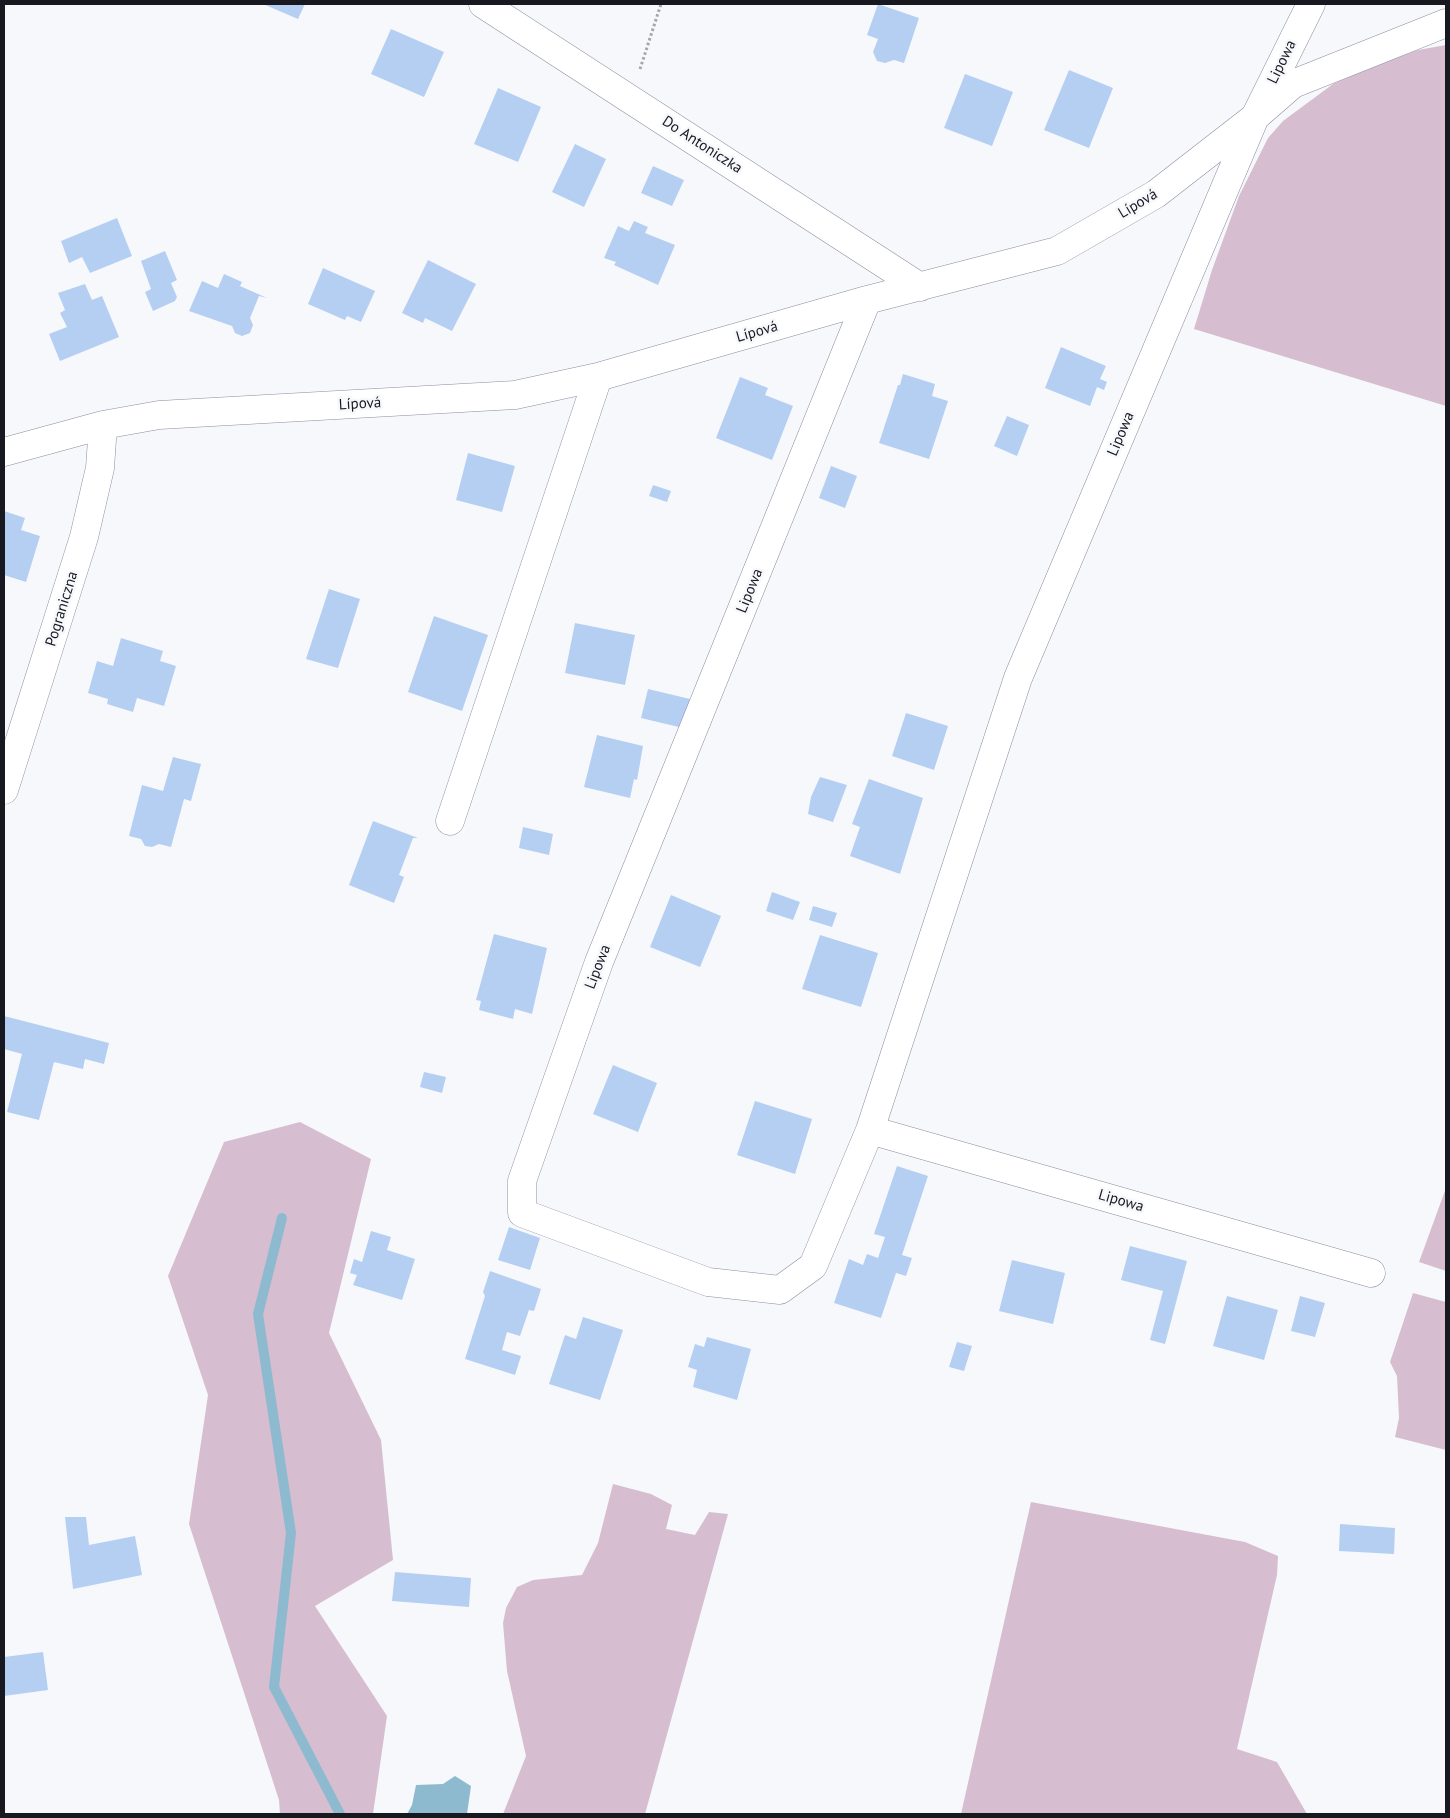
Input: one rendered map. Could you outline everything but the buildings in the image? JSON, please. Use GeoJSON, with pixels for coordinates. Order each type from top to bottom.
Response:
{"type":"FeatureCollection","features":[{"type":"Feature","properties":{"kind":"street","name":"Do Antoniczka"},"geometry":{"type":"LineString","coordinates":[[483,4],[920,287]]}},
{"type":"Feature","properties":{"kind":"street","name":"Lipowa"},"geometry":{"type":"LineString","coordinates":[[868,300],[599,962],[522,1181],[522,1212],[708,1282],[780,1290],[813,1266],[870,1130],[1018,678],[1255,117],[1311,4]]}},
{"type":"Feature","properties":{"kind":"street","name":"Lípová"},"geometry":{"type":"LineString","coordinates":[[4,452],[103,425],[159,415],[515,395],[598,378],[868,300],[1057,251],[1156,194],[1255,117],[1293,84],[1446,23]]}},
{"type":"Feature","properties":{"kind":"street"},"geometry":{"type":"LineString","coordinates":[[450,821],[598,378]]}},
{"type":"Feature","properties":{"kind":"street","name":"Pograniczna"},"geometry":{"type":"LineString","coordinates":[[4,790],[84,537],[100,468],[103,425]]}},
{"type":"Feature","properties":{"kind":"street","name":"Lipowa"},"geometry":{"type":"LineString","coordinates":[[870,1130],[1371,1273]]}},
{"type":"Feature","properties":{"kind":"path"},"geometry":{"type":"LineString","coordinates":[[630,98],[661,4]]}},
{"type":"Feature","properties":{"kind":"shaded area"},"geometry":{"type":"Polygon","coordinates":[[[1446,45],[1446,406],[1194,329],[1212,270],[1239,196],[1268,138],[1283,121],[1333,84],[1376,65],[1418,50],[1446,45]]]}},
{"type":"Feature","properties":{"kind":"shaded area"},"geometry":{"type":"Polygon","coordinates":[[[300,1122],[371,1159],[329,1333],[381,1440],[393,1560],[315,1606],[387,1716],[373,1814],[280,1814],[279,1800],[189,1524],[208,1395],[168,1276],[224,1142],[300,1122]]]}},
{"type":"Feature","properties":{"kind":"shaded area"},"geometry":{"type":"Polygon","coordinates":[[[1446,1188],[1446,1271],[1419,1262],[1446,1188]]]}},
{"type":"Feature","properties":{"kind":"shaded area"},"geometry":{"type":"Polygon","coordinates":[[[1413,1293],[1446,1302],[1446,1450],[1395,1437],[1399,1418],[1397,1376],[1390,1362],[1413,1293]]]}},
{"type":"Feature","properties":{"kind":"shaded area"},"geometry":{"type":"Polygon","coordinates":[[[613,1484],[651,1494],[672,1505],[666,1529],[695,1535],[709,1512],[728,1514],[645,1814],[503,1814],[526,1756],[507,1671],[503,1623],[506,1608],[517,1587],[533,1580],[582,1575],[598,1543],[613,1484]]]}},
{"type":"Feature","properties":{"kind":"shaded area"},"geometry":{"type":"Polygon","coordinates":[[[1031,1502],[1245,1542],[1278,1556],[1277,1575],[1237,1749],[1277,1762],[1307,1814],[961,1814],[1031,1502]]]}},
{"type":"Feature","properties":{"kind":"water"},"geometry":{"type":"Polygon","coordinates":[[[455,1776],[471,1786],[467,1814],[407,1814],[412,1805],[416,1785],[443,1784],[455,1776]]]}},
{"type":"Feature","properties":{"kind":"waterway"},"geometry":{"type":"LineString","coordinates":[[282,1218],[258,1314],[291,1533],[274,1687],[340,1814]]}}]}
